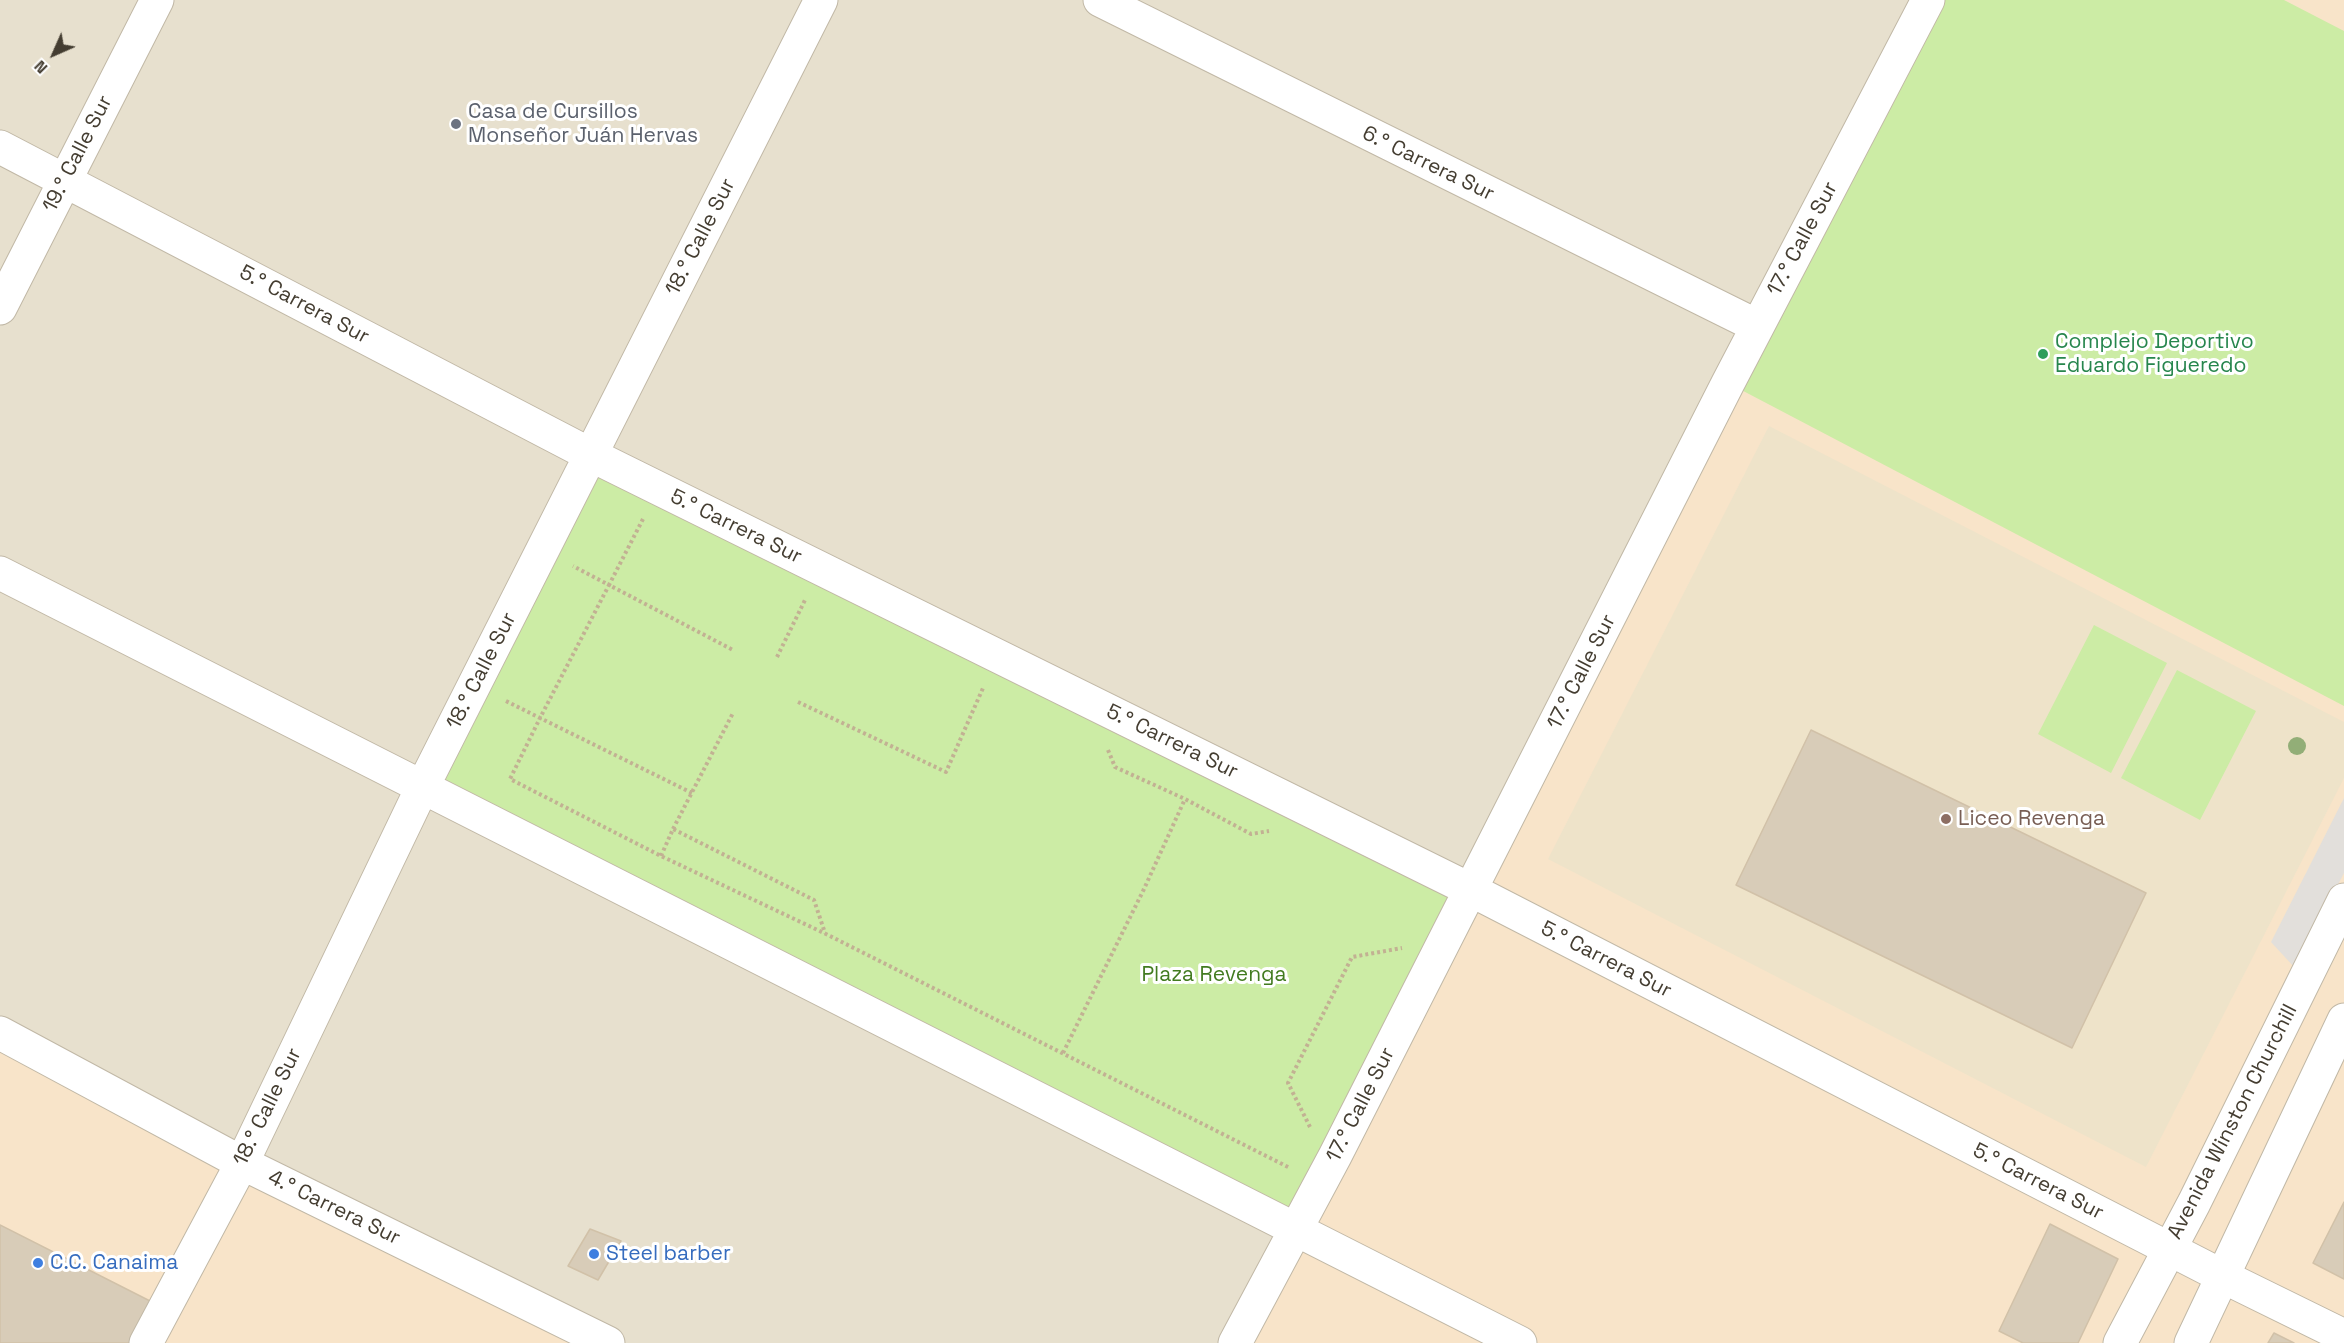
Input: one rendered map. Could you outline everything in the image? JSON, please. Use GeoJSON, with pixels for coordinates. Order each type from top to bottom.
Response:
{"type":"FeatureCollection","features":[{"type":"Feature","properties":{"kind":"street","name":"19.° Calle Sur"},"geometry":{"type":"LineString","coordinates":[[0,308],[157,0]]}},
{"type":"Feature","properties":{"kind":"street","name":"18.° Calle Sur"},"geometry":{"type":"LineString","coordinates":[[146,1343],[242,1163],[422,788],[821,0]]}},
{"type":"Feature","properties":{"kind":"street","name":"6.° Carrera Sur"},"geometry":{"type":"LineString","coordinates":[[1100,0],[1757,326]]}},
{"type":"Feature","properties":{"kind":"street","name":"17.° Calle Sur"},"geometry":{"type":"LineString","coordinates":[[1235,1343],[1297,1229],[1757,326],[1928,0]]}},
{"type":"Feature","properties":{"kind":"street","name":"5.° Carrera Sur"},"geometry":{"type":"LineString","coordinates":[[0,147],[591,455],[1471,890],[2169,1249],[2344,1336]]}},
{"type":"Feature","properties":{"kind":"street"},"geometry":{"type":"LineString","coordinates":[[0,573],[1520,1343]]}},
{"type":"Feature","properties":{"kind":"street","name":"Avenida Winston Churchill"},"geometry":{"type":"LineString","coordinates":[[2120,1343],[2194,1203],[2344,900]]}},
{"type":"Feature","properties":{"kind":"street"},"geometry":{"type":"LineString","coordinates":[[2191,1343],[2344,1020]]}},
{"type":"Feature","properties":{"kind":"street","name":"4.° Carrera Sur"},"geometry":{"type":"LineString","coordinates":[[0,1033],[242,1163],[608,1343]]}},
{"type":"Feature","properties":{"kind":"path"},"geometry":{"type":"LineString","coordinates":[[543,550],[733,650]]}},
{"type":"Feature","properties":{"kind":"path"},"geometry":{"type":"LineString","coordinates":[[609,585],[510,778],[661,856],[826,934],[1299,1172]]}},
{"type":"Feature","properties":{"kind":"path"},"geometry":{"type":"LineString","coordinates":[[777,657],[807,595]]}},
{"type":"Feature","properties":{"kind":"path"},"geometry":{"type":"LineString","coordinates":[[798,702],[946,772],[986,682]]}},
{"type":"Feature","properties":{"kind":"path"},"geometry":{"type":"LineString","coordinates":[[475,685],[692,793]]}},
{"type":"Feature","properties":{"kind":"path"},"geometry":{"type":"LineString","coordinates":[[661,856],[734,713]]}},
{"type":"Feature","properties":{"kind":"path"},"geometry":{"type":"LineString","coordinates":[[1063,1053],[1144,889],[1185,799]]}},
{"type":"Feature","properties":{"kind":"path"},"geometry":{"type":"LineString","coordinates":[[673,829],[814,900],[826,934]]}},
{"type":"Feature","properties":{"kind":"path"},"geometry":{"type":"LineString","coordinates":[[1314,1134],[1288,1083],[1293,1072],[1352,957],[1409,947]]}},
{"type":"Feature","properties":{"kind":"shaded area"},"geometry":{"type":"Polygon","coordinates":[[[0,0],[1940,0],[1244,1343],[588,1343],[0,1052],[0,0]]]}},
{"type":"Feature","properties":{"kind":"shaded area"},"geometry":{"type":"Polygon","coordinates":[[[1940,0],[2344,0],[2344,1343],[1244,1343],[1940,0]]]}},
{"type":"Feature","properties":{"kind":"shaded area","name":"Liceo Revenga"},"geometry":{"type":"Polygon","coordinates":[[[1769,426],[2344,722],[2344,778],[2146,1167],[1548,859],[1769,426]]]}},
{"type":"Feature","properties":{"kind":"shaded area"},"geometry":{"type":"Polygon","coordinates":[[[2344,798],[2344,873],[2295,968],[2271,942],[2344,798]]]}},
{"type":"Feature","properties":{"kind":"shaded area"},"geometry":{"type":"Polygon","coordinates":[[[0,1052],[588,1343],[0,1343],[0,1052]]]}},
{"type":"Feature","properties":{"kind":"green space","name":"Complejo Deportivo Eduardo Figueredo"},"geometry":{"type":"Polygon","coordinates":[[[1928,0],[2284,0],[2344,31],[2344,706],[1728,383],[1928,0]]]}},
{"type":"Feature","properties":{"kind":"green space","name":"Plaza Revenga"},"geometry":{"type":"Polygon","coordinates":[[[594,464],[1466,890],[1295,1224],[430,787],[594,464]]]}},
{"type":"Feature","properties":{"kind":"green space"},"geometry":{"type":"Polygon","coordinates":[[[2094,625],[2167,663],[2111,773],[2038,734],[2094,625]]]}},
{"type":"Feature","properties":{"kind":"green space"},"geometry":{"type":"Polygon","coordinates":[[[2177,670],[2256,711],[2200,820],[2121,778],[2177,670]]]}},
{"type":"Feature","properties":{"kind":"building"},"geometry":{"type":"Polygon","coordinates":[[[1811,730],[2146,893],[2072,1048],[1736,885],[1811,730]]]}},
{"type":"Feature","properties":{"kind":"building"},"geometry":{"type":"Polygon","coordinates":[[[2344,1202],[2344,1279],[2313,1263],[2344,1202]]]}},
{"type":"Feature","properties":{"kind":"building"},"geometry":{"type":"Polygon","coordinates":[[[2050,1224],[2118,1259],[2078,1343],[2023,1343],[1999,1331],[2050,1224]]]}},
{"type":"Feature","properties":{"kind":"building","name":"C.C. Canaima"},"geometry":{"type":"Polygon","coordinates":[[[0,1225],[152,1302],[132,1343],[0,1343],[0,1225]]]}},
{"type":"Feature","properties":{"kind":"building","name":"Steel barber"},"geometry":{"type":"Polygon","coordinates":[[[590,1229],[621,1241],[598,1280],[568,1266],[590,1229]]]}},
{"type":"Feature","properties":{"kind":"building"},"geometry":{"type":"Polygon","coordinates":[[[2274,1333],[2294,1343],[2268,1343],[2274,1333]]]}},
{"type":"Feature","properties":{"kind":"place","name":"Casa de Cursillos Monseñor Juán Hervas"},"geometry":{"type":"Point","coordinates":[456,124]}},
{"type":"Feature","properties":{"kind":"place","name":"Complejo Deportivo Eduardo Figueredo"},"geometry":{"type":"Point","coordinates":[2043,354]}},
{"type":"Feature","properties":{"kind":"place","name":"Liceo Revenga"},"geometry":{"type":"Point","coordinates":[1946,819]}},
{"type":"Feature","properties":{"kind":"place","name":"Steel barber"},"geometry":{"type":"Point","coordinates":[594,1254]}},
{"type":"Feature","properties":{"kind":"place","name":"C.C. Canaima"},"geometry":{"type":"Point","coordinates":[38,1263]}}]}
